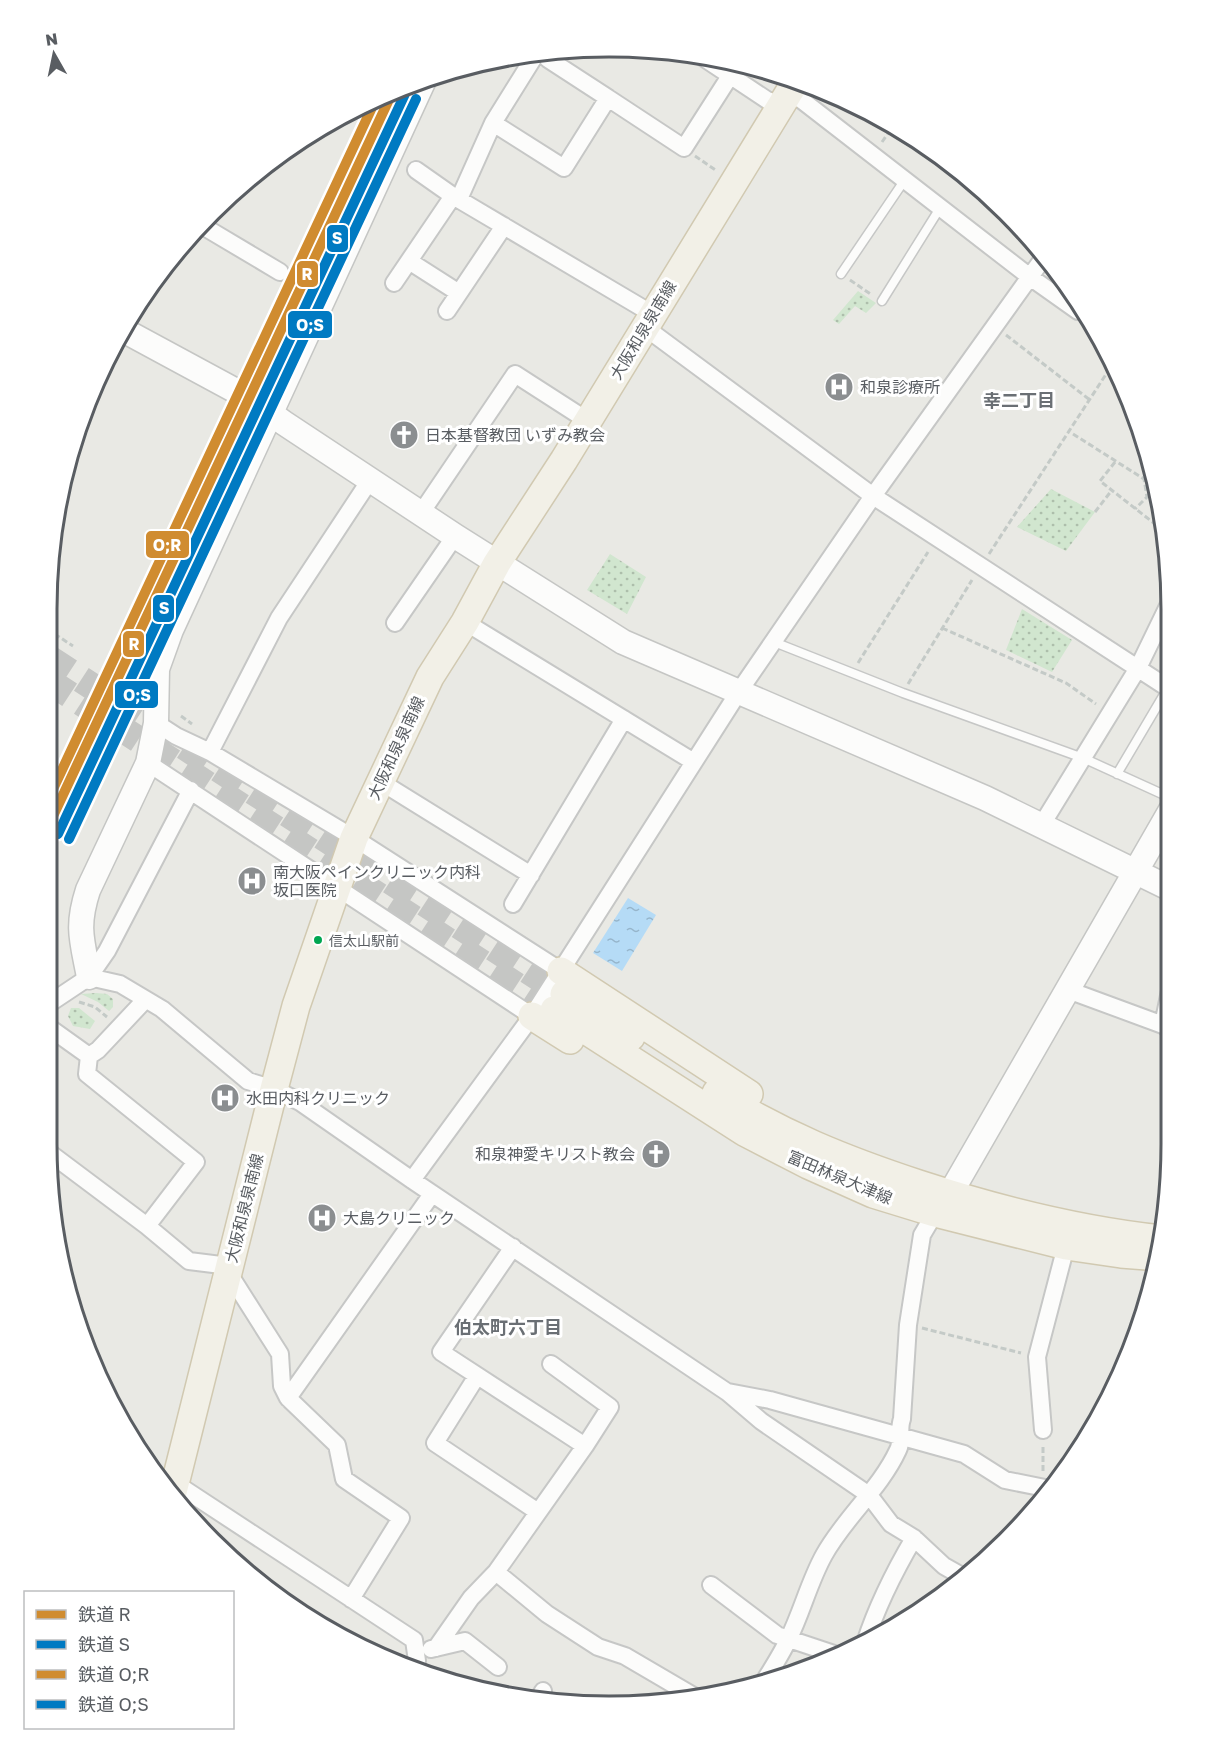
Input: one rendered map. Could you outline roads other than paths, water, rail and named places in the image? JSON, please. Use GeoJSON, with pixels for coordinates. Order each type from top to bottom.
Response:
{"type":"FeatureCollection","features":[{"type":"Feature","properties":{"kind":"main road","name":"大阪和泉泉南線"},"geometry":{"type":"LineString","coordinates":[[175,1484],[296,1006],[354,838],[430,677],[465,622],[497,563],[588,421],[790,90]]}},
{"type":"Feature","properties":{"kind":"main road","name":"富田林泉大津線"},"geometry":{"type":"LineString","coordinates":[[553,998],[738,1107],[872,1181],[1066,1246],[1149,1256]]}},
{"type":"Feature","properties":{"kind":"main road"},"geometry":{"type":"LineString","coordinates":[[553,998],[682,1112],[761,1159],[823,1186],[872,1181]]}},
{"type":"Feature","properties":{"kind":"main road","name":"富田林泉大津線"},"geometry":{"type":"LineString","coordinates":[[943,1204],[1008,1212],[1113,1233],[1152,1238]]}},
{"type":"Feature","properties":{"kind":"street"},"geometry":{"type":"LineString","coordinates":[[552,60],[684,148],[730,76]]}},
{"type":"Feature","properties":{"kind":"street"},"geometry":{"type":"LineString","coordinates":[[394,283],[456,198],[493,123],[539,62]]}},
{"type":"Feature","properties":{"kind":"street"},"geometry":{"type":"LineString","coordinates":[[719,68],[770,102],[790,90],[904,181],[1070,305]]}},
{"type":"Feature","properties":{"kind":"street"},"geometry":{"type":"LineString","coordinates":[[89,977],[80,930],[81,911],[88,890],[148,763],[156,723],[156,669],[171,630],[270,412],[419,91]]}},
{"type":"Feature","properties":{"kind":"street"},"geometry":{"type":"LineString","coordinates":[[493,123],[564,168],[608,98]]}},
{"type":"Feature","properties":{"kind":"street"},"geometry":{"type":"LineString","coordinates":[[417,170],[456,198],[644,309],[654,334],[873,496],[1161,682]]}},
{"type":"Feature","properties":{"kind":"street"},"geometry":{"type":"LineString","coordinates":[[447,311],[504,226]]}},
{"type":"Feature","properties":{"kind":"street"},"geometry":{"type":"LineString","coordinates":[[209,230],[279,272]]}},
{"type":"Feature","properties":{"kind":"street"},"geometry":{"type":"LineString","coordinates":[[409,261],[459,293]]}},
{"type":"Feature","properties":{"kind":"street"},"geometry":{"type":"LineString","coordinates":[[412,1180],[553,998],[694,762],[738,693],[873,496],[1039,264]]}},
{"type":"Feature","properties":{"kind":"street"},"geometry":{"type":"LineString","coordinates":[[130,334],[249,398],[455,536],[623,642],[985,798],[1161,884]]}},
{"type":"Feature","properties":{"kind":"street"},"geometry":{"type":"LineString","coordinates":[[421,513],[515,374],[588,421]]}},
{"type":"Feature","properties":{"kind":"street"},"geometry":{"type":"LineString","coordinates":[[210,752],[279,618],[370,480]]}},
{"type":"Feature","properties":{"kind":"street"},"geometry":{"type":"LineString","coordinates":[[395,623],[455,536]]}},
{"type":"Feature","properties":{"kind":"street"},"geometry":{"type":"LineString","coordinates":[[1041,826],[1138,668],[1161,621]]}},
{"type":"Feature","properties":{"kind":"street"},"geometry":{"type":"LineString","coordinates":[[465,622],[694,762]]}},
{"type":"Feature","properties":{"kind":"street"},"geometry":{"type":"LineString","coordinates":[[513,904],[624,720]]}},
{"type":"Feature","properties":{"kind":"street"},"geometry":{"type":"LineString","coordinates":[[156,723],[176,736],[210,752],[354,838],[553,998]]}},
{"type":"Feature","properties":{"kind":"street"},"geometry":{"type":"LineString","coordinates":[[148,763],[337,886],[553,998]]}},
{"type":"Feature","properties":{"kind":"street"},"geometry":{"type":"LineString","coordinates":[[381,782],[531,875]]}},
{"type":"Feature","properties":{"kind":"street"},"geometry":{"type":"LineString","coordinates":[[57,998],[89,977],[107,951],[191,790]]}},
{"type":"Feature","properties":{"kind":"street"},"geometry":{"type":"LineString","coordinates":[[772,1671],[789,1639],[814,1574],[830,1544],[869,1495],[899,1448],[901,1437],[898,1429],[902,1419],[908,1324],[922,1235],[943,1204],[1161,829]]}},
{"type":"Feature","properties":{"kind":"street"},"geometry":{"type":"LineString","coordinates":[[89,977],[120,984],[162,1009],[248,1081],[274,1089],[300,1102],[432,1194],[727,1392],[761,1421],[869,1495],[891,1524],[914,1538],[944,1566],[956,1573]]}},
{"type":"Feature","properties":{"kind":"street"},"geometry":{"type":"LineString","coordinates":[[1068,990],[1161,1026]]}},
{"type":"Feature","properties":{"kind":"street"},"geometry":{"type":"LineString","coordinates":[[146,1000],[98,1050],[89,1056],[87,1074],[196,1162],[147,1226]]}},
{"type":"Feature","properties":{"kind":"street"},"geometry":{"type":"LineString","coordinates":[[57,1034],[89,1056]]}},
{"type":"Feature","properties":{"kind":"street"},"geometry":{"type":"LineString","coordinates":[[57,1159],[147,1226],[189,1261],[228,1269],[280,1354],[282,1386],[288,1398],[337,1445],[344,1479],[401,1518],[351,1599]]}},
{"type":"Feature","properties":{"kind":"street"},"geometry":{"type":"LineString","coordinates":[[288,1398],[432,1194]]}},
{"type":"Feature","properties":{"kind":"street"},"geometry":{"type":"LineString","coordinates":[[1043,1430],[1037,1357],[1066,1246]]}},
{"type":"Feature","properties":{"kind":"street"},"geometry":{"type":"LineString","coordinates":[[513,1247],[441,1352],[585,1446]]}},
{"type":"Feature","properties":{"kind":"street"},"geometry":{"type":"LineString","coordinates":[[436,1648],[471,1598],[496,1572],[610,1407],[551,1364]]}},
{"type":"Feature","properties":{"kind":"street"},"geometry":{"type":"LineString","coordinates":[[477,1376],[435,1443],[538,1512]]}},
{"type":"Feature","properties":{"kind":"street"},"geometry":{"type":"LineString","coordinates":[[727,1392],[770,1400],[964,1454],[1005,1480],[1041,1488]]}},
{"type":"Feature","properties":{"kind":"street"},"geometry":{"type":"LineString","coordinates":[[180,1491],[414,1640],[415,1660]]}},
{"type":"Feature","properties":{"kind":"street"},"geometry":{"type":"LineString","coordinates":[[869,1630],[883,1595],[914,1538]]}},
{"type":"Feature","properties":{"kind":"street"},"geometry":{"type":"LineString","coordinates":[[496,1572],[547,1614],[598,1647],[625,1656],[685,1690]]}},
{"type":"Feature","properties":{"kind":"street"},"geometry":{"type":"LineString","coordinates":[[711,1585],[777,1635],[826,1651]]}},
{"type":"Feature","properties":{"kind":"street"},"geometry":{"type":"LineString","coordinates":[[415,1661],[436,1648],[465,1641],[498,1667]]}},
{"type":"Feature","properties":{"kind":"lane"},"geometry":{"type":"LineString","coordinates":[[841,274],[904,181]]}},
{"type":"Feature","properties":{"kind":"lane"},"geometry":{"type":"LineString","coordinates":[[882,301],[940,208]]}},
{"type":"Feature","properties":{"kind":"lane"},"geometry":{"type":"LineString","coordinates":[[774,642],[903,693],[1083,758],[1161,793]]}},
{"type":"Feature","properties":{"kind":"lane"},"geometry":{"type":"LineString","coordinates":[[1117,774],[1161,702]]}},
{"type":"Feature","properties":{"kind":"water"},"geometry":{"type":"Polygon","coordinates":[[[628,898],[656,915],[622,971],[593,953],[628,898]]]}},
{"type":"Feature","properties":{"kind":"tunnel"},"geometry":{"type":"LineString","coordinates":[[57,664],[564,994]]}},
{"type":"Feature","properties":{"kind":"tunnel"},"geometry":{"type":"LineString","coordinates":[[57,687],[554,1010]]}},
{"type":"Feature","properties":{"kind":"rail line","name":"S"},"geometry":{"type":"LineString","coordinates":[[58,834],[404,97]]}},
{"type":"Feature","properties":{"kind":"rail line","name":"O;S"},"geometry":{"type":"LineString","coordinates":[[69,839],[416,99]]}},
{"type":"Feature","properties":{"kind":"rail line","name":"R"},"geometry":{"type":"LineString","coordinates":[[57,808],[387,104]]}},
{"type":"Feature","properties":{"kind":"rail line","name":"O;R"},"geometry":{"type":"LineString","coordinates":[[57,781],[370,112]]}},
{"type":"Feature","properties":{"kind":"place","name":"和泉診療所"},"geometry":{"type":"Point","coordinates":[839,387]}},
{"type":"Feature","properties":{"kind":"place","name":"日本基督教団 いずみ教会"},"geometry":{"type":"Point","coordinates":[404,435]}},
{"type":"Feature","properties":{"kind":"place","name":"南大阪ペインクリニック内科 坂口医院"},"geometry":{"type":"Point","coordinates":[252,881]}},
{"type":"Feature","properties":{"kind":"place","name":"信太山駅前"},"geometry":{"type":"Point","coordinates":[318,940]}},
{"type":"Feature","properties":{"kind":"place","name":"水田内科クリニック"},"geometry":{"type":"Point","coordinates":[225,1098]}},
{"type":"Feature","properties":{"kind":"place","name":"和泉神愛キリスト教会"},"geometry":{"type":"Point","coordinates":[656,1154]}},
{"type":"Feature","properties":{"kind":"place","name":"大島クリニック"},"geometry":{"type":"Point","coordinates":[322,1218]}},
{"type":"Feature","properties":{"kind":"district","name":"幸二丁目"},"geometry":{"type":"Point","coordinates":[1019,400]}},
{"type":"Feature","properties":{"kind":"district","name":"伯太町六丁目"},"geometry":{"type":"Point","coordinates":[508,1327]}}]}
